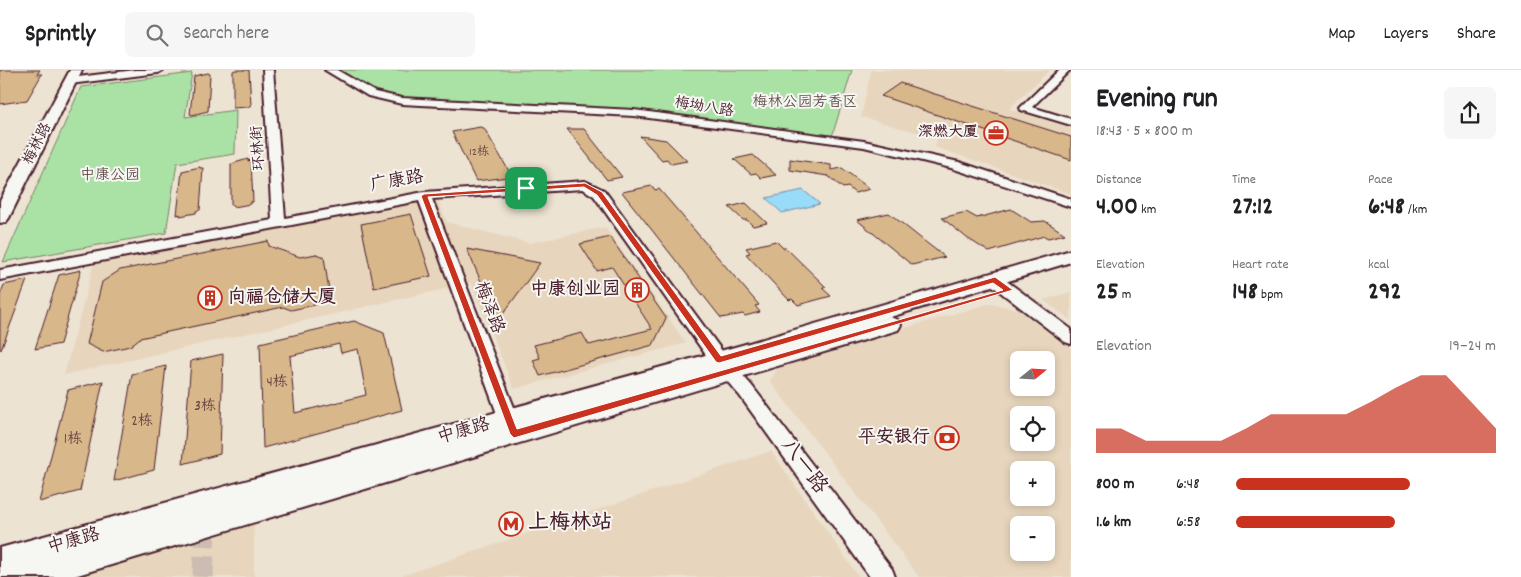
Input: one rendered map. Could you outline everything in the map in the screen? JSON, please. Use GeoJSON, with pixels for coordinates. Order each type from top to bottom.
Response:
{"type":"FeatureCollection","features":[{"type":"Feature","properties":{"kind":"main road","name":"梅林路"},"geometry":{"type":"LineString","coordinates":[[4,178],[70,74]]}},
{"type":"Feature","properties":{"kind":"main road","name":"梅林路"},"geometry":{"type":"LineString","coordinates":[[0,218],[70,74]]}},
{"type":"Feature","properties":{"kind":"main road","name":"中康路"},"geometry":{"type":"LineString","coordinates":[[1002,285],[1071,256]]}},
{"type":"Feature","properties":{"kind":"main road","name":"中康路"},"geometry":{"type":"LineString","coordinates":[[21,577],[512,427],[1002,285],[1071,272]]}},
{"type":"Feature","properties":{"kind":"main road","name":"中康路"},"geometry":{"type":"LineString","coordinates":[[0,563],[512,427]]}},
{"type":"Feature","properties":{"kind":"street"},"geometry":{"type":"LineString","coordinates":[[70,74],[158,70]]}},
{"type":"Feature","properties":{"kind":"street","name":"环林街"},"geometry":{"type":"LineString","coordinates":[[268,70],[279,223]]}},
{"type":"Feature","properties":{"kind":"street","name":"梅坳八路"},"geometry":{"type":"LineString","coordinates":[[330,70],[372,94],[402,101],[625,112],[864,144],[955,165],[1071,203]]}},
{"type":"Feature","properties":{"kind":"street"},"geometry":{"type":"LineString","coordinates":[[1024,108],[1065,70]]}},
{"type":"Feature","properties":{"kind":"street"},"geometry":{"type":"LineString","coordinates":[[1024,108],[1071,122]]}},
{"type":"Feature","properties":{"kind":"street","name":"广康路"},"geometry":{"type":"LineString","coordinates":[[0,275],[424,196],[585,185],[599,193],[724,366]]}},
{"type":"Feature","properties":{"kind":"street","name":"梅泽路"},"geometry":{"type":"LineString","coordinates":[[424,196],[512,427]]}},
{"type":"Feature","properties":{"kind":"street"},"geometry":{"type":"LineString","coordinates":[[1002,285],[1071,338]]}},
{"type":"Feature","properties":{"kind":"street","name":"八一路"},"geometry":{"type":"LineString","coordinates":[[724,366],[746,390],[884,577]]}},
{"type":"Feature","properties":{"kind":"shaded area","name":"深燃大厦"},"geometry":{"type":"Polygon","coordinates":[[[871,70],[1050,70],[1009,109],[1071,128],[1071,194],[935,147],[937,138],[861,117],[871,70]]]}},
{"type":"Feature","properties":{"kind":"shaded area"},"geometry":{"type":"Polygon","coordinates":[[[437,198],[447,222],[529,243],[605,227],[686,343],[514,389],[471,283],[64,375],[94,263],[437,198]]]}},
{"type":"Feature","properties":{"kind":"shaded area"},"geometry":{"type":"Polygon","coordinates":[[[1071,292],[1071,320],[1043,300],[1071,292]]]}},
{"type":"Feature","properties":{"kind":"shaded area"},"geometry":{"type":"Polygon","coordinates":[[[991,303],[1024,311],[1071,348],[1071,577],[919,577],[770,381],[780,364],[991,303]]]}},
{"type":"Feature","properties":{"kind":"shaded area"},"geometry":{"type":"Polygon","coordinates":[[[771,451],[859,577],[398,577],[771,451]]]}},
{"type":"Feature","properties":{"kind":"shaded area"},"geometry":{"type":"Polygon","coordinates":[[[254,515],[254,577],[48,577],[254,515]]]}},
{"type":"Feature","properties":{"kind":"green space","name":"梅林公园芳香区"},"geometry":{"type":"Polygon","coordinates":[[[330,70],[852,70],[831,140],[648,114],[458,104],[381,97],[330,70]]]}},
{"type":"Feature","properties":{"kind":"green space","name":"中康公园"},"geometry":{"type":"Polygon","coordinates":[[[192,73],[185,117],[236,110],[235,154],[177,163],[166,233],[3,262],[81,87],[192,73]]]}},
{"type":"Feature","properties":{"kind":"water"},"geometry":{"type":"Polygon","coordinates":[[[803,190],[820,204],[782,213],[766,198],[803,190]]]}},
{"type":"Feature","properties":{"kind":"building"},"geometry":{"type":"Polygon","coordinates":[[[0,70],[40,70],[37,74],[42,74],[27,100],[0,104],[0,70]]]}},
{"type":"Feature","properties":{"kind":"building"},"geometry":{"type":"Polygon","coordinates":[[[249,70],[251,105],[248,107],[233,108],[233,71],[249,70]]]}},
{"type":"Feature","properties":{"kind":"building"},"geometry":{"type":"Polygon","coordinates":[[[210,74],[208,111],[192,115],[190,114],[194,76],[210,74]]]}},
{"type":"Feature","properties":{"kind":"building","name":"深燃大厦"},"geometry":{"type":"Polygon","coordinates":[[[900,83],[1071,137],[1071,160],[881,96],[900,83]]]}},
{"type":"Feature","properties":{"kind":"building"},"geometry":{"type":"Polygon","coordinates":[[[484,128],[510,173],[506,174],[508,177],[476,181],[452,132],[484,128]]]}},
{"type":"Feature","properties":{"kind":"building"},"geometry":{"type":"Polygon","coordinates":[[[567,129],[584,129],[622,177],[607,180],[567,129]]]}},
{"type":"Feature","properties":{"kind":"building"},"geometry":{"type":"Polygon","coordinates":[[[640,136],[666,140],[687,161],[671,164],[667,159],[662,160],[640,136]]]}},
{"type":"Feature","properties":{"kind":"building"},"geometry":{"type":"Polygon","coordinates":[[[753,155],[776,175],[761,178],[756,173],[751,174],[734,159],[753,155]]]}},
{"type":"Feature","properties":{"kind":"building"},"geometry":{"type":"Polygon","coordinates":[[[248,159],[248,161],[251,160],[253,202],[234,207],[234,205],[231,205],[231,164],[248,159]]]}},
{"type":"Feature","properties":{"kind":"building"},"geometry":{"type":"Polygon","coordinates":[[[790,159],[831,165],[831,170],[842,168],[870,189],[855,193],[848,187],[843,188],[828,176],[790,170],[790,159]]]}},
{"type":"Feature","properties":{"kind":"building"},"geometry":{"type":"Polygon","coordinates":[[[203,168],[200,210],[196,211],[196,213],[177,215],[182,171],[203,168]]]}},
{"type":"Feature","properties":{"kind":"building"},"geometry":{"type":"Polygon","coordinates":[[[652,186],[655,190],[659,189],[759,305],[755,306],[760,312],[745,316],[743,314],[721,318],[622,192],[652,186]]]}},
{"type":"Feature","properties":{"kind":"building"},"geometry":{"type":"Polygon","coordinates":[[[746,203],[767,223],[753,226],[747,220],[743,220],[729,207],[746,203]]]}},
{"type":"Feature","properties":{"kind":"building"},"geometry":{"type":"Polygon","coordinates":[[[1011,209],[1031,222],[1045,221],[1065,234],[1048,238],[1044,236],[989,252],[967,238],[942,218],[966,212],[977,218],[1011,209]]]}},
{"type":"Feature","properties":{"kind":"building"},"geometry":{"type":"Polygon","coordinates":[[[889,213],[945,257],[912,265],[857,220],[889,213]]]}},
{"type":"Feature","properties":{"kind":"building"},"geometry":{"type":"Polygon","coordinates":[[[411,214],[431,276],[374,288],[361,224],[411,214]]]}},
{"type":"Feature","properties":{"kind":"building","name":"中康创业园"},"geometry":{"type":"Polygon","coordinates":[[[610,237],[666,318],[653,345],[540,376],[533,360],[540,358],[534,345],[582,333],[589,345],[652,329],[612,267],[597,271],[580,244],[610,237]]]}},
{"type":"Feature","properties":{"kind":"building","name":"向福仓储大厦"},"geometry":{"type":"Polygon","coordinates":[[[268,241],[269,246],[300,257],[316,254],[324,257],[329,291],[315,305],[291,310],[283,307],[140,338],[130,346],[103,352],[87,344],[102,282],[120,270],[268,241]]]}},
{"type":"Feature","properties":{"kind":"building"},"geometry":{"type":"Polygon","coordinates":[[[776,241],[783,248],[786,248],[826,287],[822,288],[831,296],[798,305],[792,299],[789,300],[746,254],[750,253],[746,248],[776,241]]]}},
{"type":"Feature","properties":{"kind":"building"},"geometry":{"type":"Polygon","coordinates":[[[467,249],[540,263],[498,321],[467,249]]]}},
{"type":"Feature","properties":{"kind":"building"},"geometry":{"type":"Polygon","coordinates":[[[81,270],[60,344],[35,349],[59,275],[81,270]]]}},
{"type":"Feature","properties":{"kind":"building"},"geometry":{"type":"Polygon","coordinates":[[[27,280],[1,350],[0,295],[4,285],[27,280]]]}},
{"type":"Feature","properties":{"kind":"building"},"geometry":{"type":"Polygon","coordinates":[[[354,321],[384,333],[402,410],[263,448],[260,343],[354,321]],[[339,344],[290,356],[295,413],[366,395],[358,349],[341,353],[339,344]]]}},
{"type":"Feature","properties":{"kind":"building"},"geometry":{"type":"Polygon","coordinates":[[[223,354],[220,454],[183,464],[191,361],[223,354]]]}},
{"type":"Feature","properties":{"kind":"building"},"geometry":{"type":"Polygon","coordinates":[[[166,366],[154,470],[114,481],[132,374],[166,366]]]}},
{"type":"Feature","properties":{"kind":"building"},"geometry":{"type":"Polygon","coordinates":[[[103,381],[80,491],[39,502],[68,390],[103,381]]]}},
{"type":"Feature","properties":{"kind":"tunnel"},"geometry":{"type":"LineString","coordinates":[[203,577],[205,525]]}},
{"type":"Feature","properties":{"kind":"place","name":"深燃大厦"},"geometry":{"type":"Point","coordinates":[996,133]}},
{"type":"Feature","properties":{"kind":"place","name":"中康创业园"},"geometry":{"type":"Point","coordinates":[637,290]}},
{"type":"Feature","properties":{"kind":"place","name":"向福仓储大厦"},"geometry":{"type":"Point","coordinates":[210,298]}},
{"type":"Feature","properties":{"kind":"place","name":"平安银行"},"geometry":{"type":"Point","coordinates":[947,438]}},
{"type":"Feature","properties":{"kind":"place","name":"上梅林站"},"geometry":{"type":"Point","coordinates":[511,524]}},
{"type":"Feature","properties":{"kind":"route"},"geometry":{"type":"LineString","coordinates":[[585,185],[599,193],[719,360],[995,280],[1009,290],[514,434],[424,196],[526,188],[585,185]]}}]}
